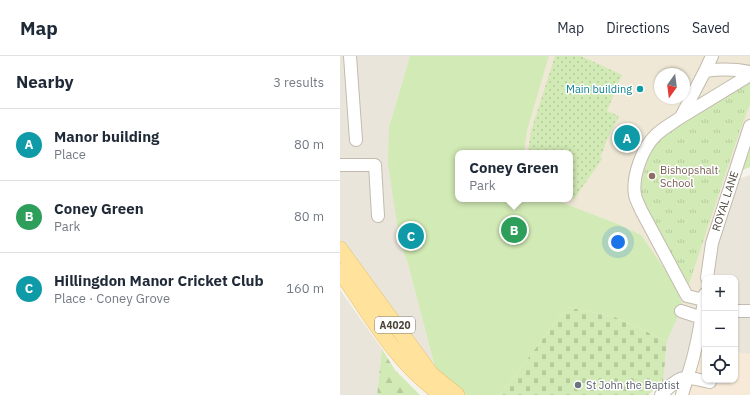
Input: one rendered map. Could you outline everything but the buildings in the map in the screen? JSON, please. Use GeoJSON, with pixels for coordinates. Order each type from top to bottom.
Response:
{"type":"FeatureCollection","features":[{"type":"Feature","properties":{"kind":"main road","name":"A4020"},"geometry":{"type":"LineString","coordinates":[[340,248],[432,374],[457,395]]}},
{"type":"Feature","properties":{"kind":"main road","name":"A4020"},"geometry":{"type":"LineString","coordinates":[[340,271],[399,356],[416,374],[442,395]]}},
{"type":"Feature","properties":{"kind":"street"},"geometry":{"type":"LineString","coordinates":[[350,56],[356,140]]}},
{"type":"Feature","properties":{"kind":"street"},"geometry":{"type":"LineString","coordinates":[[681,117],[712,56]]}},
{"type":"Feature","properties":{"kind":"street"},"geometry":{"type":"LineString","coordinates":[[705,71],[735,70],[750,72]]}},
{"type":"Feature","properties":{"kind":"street"},"geometry":{"type":"LineString","coordinates":[[702,304],[687,296],[640,210],[635,196],[635,177],[647,147],[656,135],[681,117],[750,75]]}},
{"type":"Feature","properties":{"kind":"street","name":"ROYAL LANE"},"geometry":{"type":"LineString","coordinates":[[707,275],[712,243],[750,126]]}},
{"type":"Feature","properties":{"kind":"street"},"geometry":{"type":"LineString","coordinates":[[340,165],[375,165],[378,216]]}},
{"type":"Feature","properties":{"kind":"street"},"geometry":{"type":"LineString","coordinates":[[681,311],[702,306]]}},
{"type":"Feature","properties":{"kind":"street"},"geometry":{"type":"LineString","coordinates":[[738,310],[750,311]]}},
{"type":"Feature","properties":{"kind":"street"},"geometry":{"type":"LineString","coordinates":[[682,395],[695,351],[703,311]]}},
{"type":"Feature","properties":{"kind":"street"},"geometry":{"type":"LineString","coordinates":[[661,395],[676,380],[686,378],[702,381]]}},
{"type":"Feature","properties":{"kind":"shaded area"},"geometry":{"type":"Polygon","coordinates":[[[340,56],[410,56],[389,127],[400,243],[408,264],[436,371],[340,248],[340,56]]]}},
{"type":"Feature","properties":{"kind":"shaded area","name":"Bishopshalt School"},"geometry":{"type":"Polygon","coordinates":[[[549,56],[750,56],[750,126],[706,275],[702,275],[702,308],[683,305],[671,278],[641,235],[618,224],[561,202],[573,202],[573,150],[524,150],[527,131],[549,56]]]}},
{"type":"Feature","properties":{"kind":"shaded area"},"geometry":{"type":"Polygon","coordinates":[[[750,175],[750,354],[738,352],[738,275],[708,275],[735,180],[750,175]]]}},
{"type":"Feature","properties":{"kind":"shaded area"},"geometry":{"type":"Polygon","coordinates":[[[340,290],[382,349],[377,395],[340,395],[340,290]]]}},
{"type":"Feature","properties":{"kind":"shaded area"},"geometry":{"type":"Polygon","coordinates":[[[683,305],[702,307],[702,349],[696,348],[686,378],[663,382],[667,341],[683,305]]]}},
{"type":"Feature","properties":{"kind":"shaded area"},"geometry":{"type":"Polygon","coordinates":[[[696,348],[702,349],[702,383],[738,383],[738,352],[750,354],[750,395],[687,395],[696,348]]]}},
{"type":"Feature","properties":{"kind":"green space"},"geometry":{"type":"Polygon","coordinates":[[[410,56],[549,56],[527,131],[524,150],[455,150],[455,202],[561,202],[618,224],[641,235],[671,278],[683,305],[667,341],[615,317],[567,307],[500,395],[465,395],[436,371],[408,264],[400,243],[388,164],[389,127],[410,56]]]}},
{"type":"Feature","properties":{"kind":"green space"},"geometry":{"type":"Polygon","coordinates":[[[555,56],[581,56],[622,75],[607,111],[619,116],[600,156],[602,159],[574,199],[573,150],[528,150],[531,131],[555,56]]]}},
{"type":"Feature","properties":{"kind":"green space"},"geometry":{"type":"Polygon","coordinates":[[[750,79],[750,104],[687,290],[637,197],[650,152],[654,143],[750,79]]]}},
{"type":"Feature","properties":{"kind":"green space"},"geometry":{"type":"Polygon","coordinates":[[[750,146],[750,167],[740,171],[750,146]]]}},
{"type":"Feature","properties":{"kind":"green space"},"geometry":{"type":"Polygon","coordinates":[[[567,307],[615,317],[667,341],[663,382],[648,395],[500,395],[567,307]]]}},
{"type":"Feature","properties":{"kind":"green space"},"geometry":{"type":"Polygon","coordinates":[[[382,349],[395,370],[420,395],[377,395],[382,349]]]}},
{"type":"Feature","properties":{"kind":"water"},"geometry":{"type":"Polygon","coordinates":[[[594,85],[601,88],[602,92],[597,94],[592,91],[591,87],[594,85]]]}},
{"type":"Feature","properties":{"kind":"place","name":"Main building"},"geometry":{"type":"Point","coordinates":[640,89]}},
{"type":"Feature","properties":{"kind":"place","name":"Manor building"},"geometry":{"type":"Point","coordinates":[627,138]}},
{"type":"Feature","properties":{"kind":"place","name":"Bishopshalt School"},"geometry":{"type":"Point","coordinates":[652,176]}},
{"type":"Feature","properties":{"kind":"place","name":"Coney Green"},"geometry":{"type":"Point","coordinates":[514,230]}},
{"type":"Feature","properties":{"kind":"place","name":"Hillingdon Manor Cricket Club"},"geometry":{"type":"Point","coordinates":[411,236]}},
{"type":"Feature","properties":{"kind":"place","name":"St John the Baptist"},"geometry":{"type":"Point","coordinates":[578,385]}}]}
